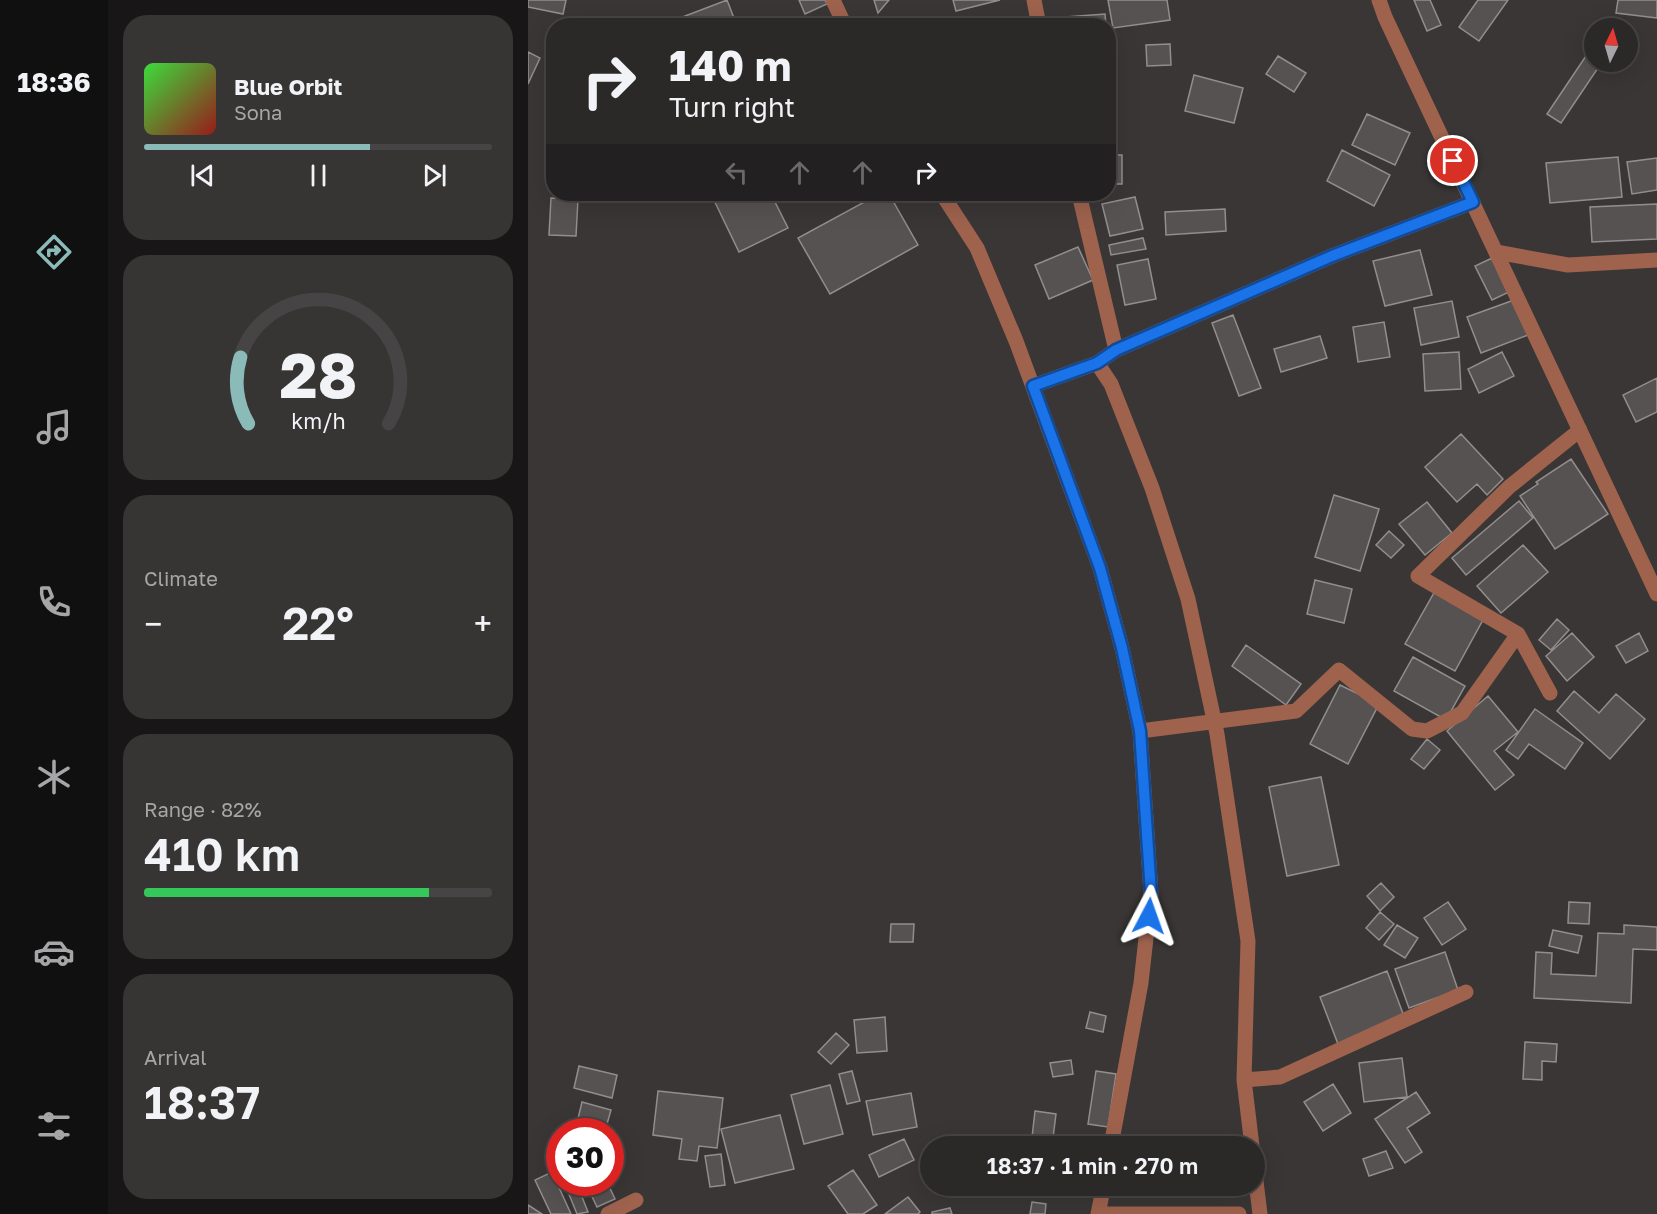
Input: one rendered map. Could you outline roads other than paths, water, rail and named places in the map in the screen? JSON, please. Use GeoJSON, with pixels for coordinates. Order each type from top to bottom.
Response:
{"type":"FeatureCollection","features":[{"type":"Feature","properties":{"kind":"street"},"geometry":{"type":"LineString","coordinates":[[834,0],[842,18]]}},
{"type":"Feature","properties":{"kind":"street"},"geometry":{"type":"LineString","coordinates":[[1034,0],[1037,18]]}},
{"type":"Feature","properties":{"kind":"street"},"geometry":{"type":"LineString","coordinates":[[1379,0],[1657,594]]}},
{"type":"Feature","properties":{"kind":"street"},"geometry":{"type":"LineString","coordinates":[[946,201],[976,248],[1033,386],[1100,568],[1122,648],[1140,731],[1151,893],[1142,983],[1113,1136]]}},
{"type":"Feature","properties":{"kind":"street"},"geometry":{"type":"LineString","coordinates":[[1081,201],[1116,350]]}},
{"type":"Feature","properties":{"kind":"street"},"geometry":{"type":"LineString","coordinates":[[1033,386],[1097,363],[1116,350],[1332,256],[1473,202]]}},
{"type":"Feature","properties":{"kind":"street"},"geometry":{"type":"LineString","coordinates":[[1496,252],[1568,265],[1657,260]]}},
{"type":"Feature","properties":{"kind":"street"},"geometry":{"type":"LineString","coordinates":[[1097,363],[1111,384],[1152,488],[1188,599],[1215,722],[1248,941],[1244,1080],[1251,1136]]}},
{"type":"Feature","properties":{"kind":"street"},"geometry":{"type":"LineString","coordinates":[[1550,693],[1518,634],[1418,576],[1509,487],[1580,430]]}},
{"type":"Feature","properties":{"kind":"street"},"geometry":{"type":"LineString","coordinates":[[1140,731],[1296,711],[1339,670],[1412,729],[1427,731],[1462,713],[1518,634]]}},
{"type":"Feature","properties":{"kind":"street"},"geometry":{"type":"LineString","coordinates":[[1244,1080],[1280,1077],[1466,992]]}},
{"type":"Feature","properties":{"kind":"street"},"geometry":{"type":"LineString","coordinates":[[1102,1196],[1098,1214],[1239,1214]]}},
{"type":"Feature","properties":{"kind":"street"},"geometry":{"type":"LineString","coordinates":[[1258,1196],[1260,1214]]}},
{"type":"Feature","properties":{"kind":"street"},"geometry":{"type":"LineString","coordinates":[[608,1214],[636,1200]]}}]}
